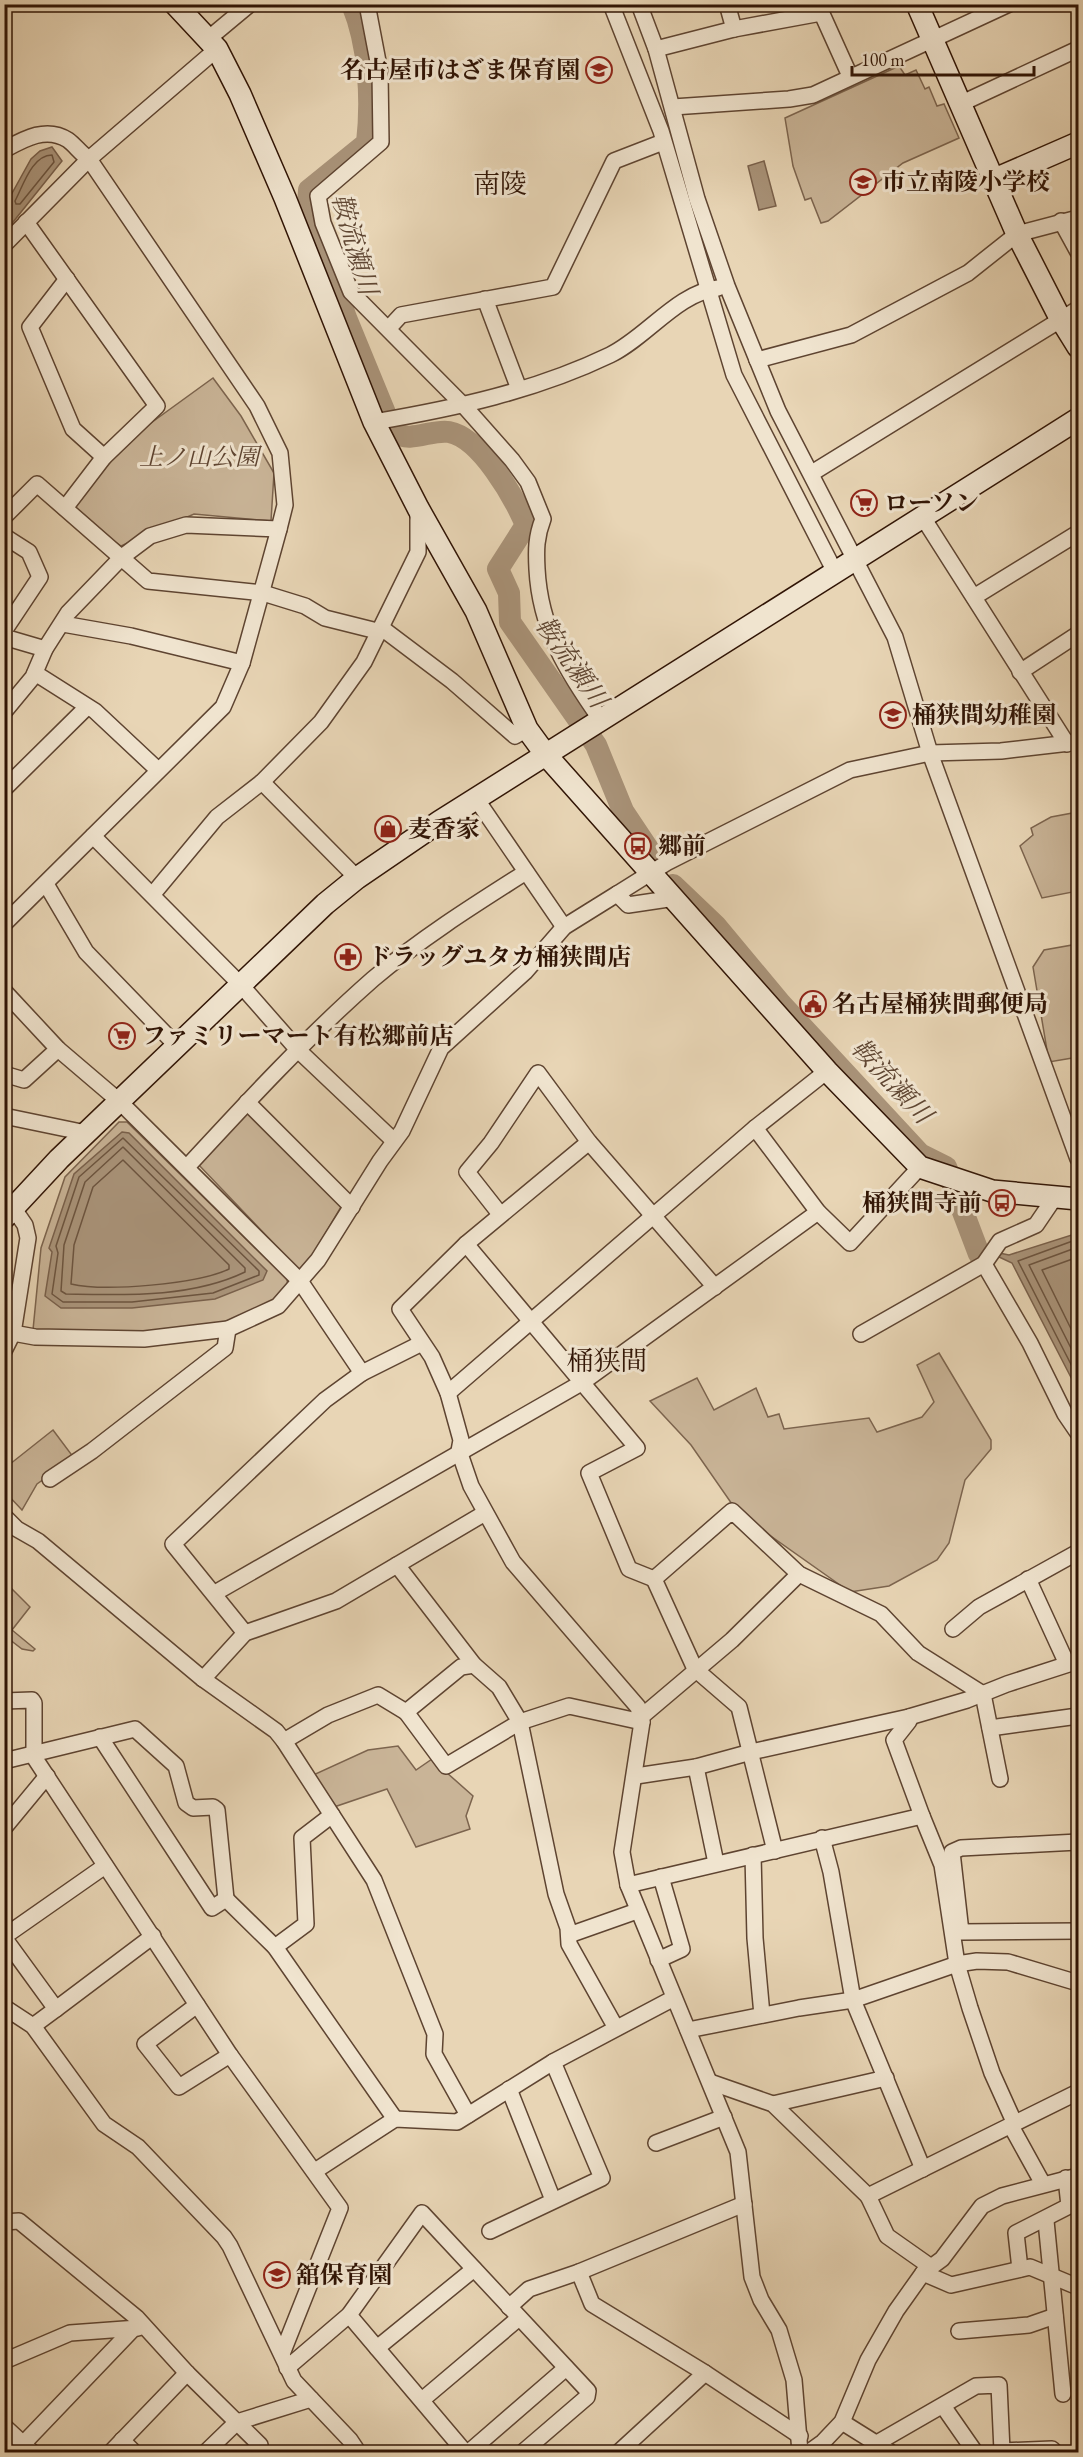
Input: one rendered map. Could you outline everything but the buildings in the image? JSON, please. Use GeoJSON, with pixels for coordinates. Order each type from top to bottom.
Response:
{"type":"FeatureCollection","features":[{"type":"Feature","properties":{"kind":"street"},"geometry":{"type":"LineString","coordinates":[[175,4],[212,44],[240,94],[285,198],[374,422],[418,508],[476,611],[527,729],[546,755],[828,1071],[929,1171],[992,1191],[1078,1199]]}},
{"type":"Feature","properties":{"kind":"street"},"geometry":{"type":"LineString","coordinates":[[4,245],[89,159],[212,44],[250,4]]}},
{"type":"Feature","properties":{"kind":"street"},"geometry":{"type":"LineString","coordinates":[[367,4],[380,72],[381,142],[325,188],[318,196],[318,208],[351,292],[465,406],[528,482],[543,519],[536,537],[539,599],[559,656],[590,727]]}},
{"type":"Feature","properties":{"kind":"street"},"geometry":{"type":"LineString","coordinates":[[611,4],[661,131],[734,375],[835,572]]}},
{"type":"Feature","properties":{"kind":"street"},"geometry":{"type":"LineString","coordinates":[[639,4],[656,49],[697,199],[727,286],[778,411],[812,472],[895,636],[930,753],[1078,1159]]}},
{"type":"Feature","properties":{"kind":"street"},"geometry":{"type":"LineString","coordinates":[[727,4],[734,29]]}},
{"type":"Feature","properties":{"kind":"street"},"geometry":{"type":"LineString","coordinates":[[917,4],[1017,234],[1069,314],[1078,347]]}},
{"type":"Feature","properties":{"kind":"street"},"geometry":{"type":"LineString","coordinates":[[673,106],[789,99],[813,95],[1009,4]]}},
{"type":"Feature","properties":{"kind":"street"},"geometry":{"type":"LineString","coordinates":[[656,49],[820,9],[850,76]]}},
{"type":"Feature","properties":{"kind":"street"},"geometry":{"type":"LineString","coordinates":[[960,104],[1078,49]]}},
{"type":"Feature","properties":{"kind":"street"},"geometry":{"type":"LineString","coordinates":[[4,150],[25,138],[42,133],[69,141],[89,159],[257,406],[280,453],[285,505],[263,593],[242,663],[224,707],[4,924]]}},
{"type":"Feature","properties":{"kind":"street"},"geometry":{"type":"LineString","coordinates":[[389,328],[401,315],[553,287],[614,161],[663,142]]}},
{"type":"Feature","properties":{"kind":"street"},"geometry":{"type":"LineString","coordinates":[[993,180],[1078,143]]}},
{"type":"Feature","properties":{"kind":"street"},"geometry":{"type":"LineString","coordinates":[[758,360],[850,335],[968,273],[1017,234],[1078,218]]}},
{"type":"Feature","properties":{"kind":"street"},"geometry":{"type":"LineString","coordinates":[[1062,221],[1078,252]]}},
{"type":"Feature","properties":{"kind":"street"},"geometry":{"type":"LineString","coordinates":[[26,222],[157,406],[104,458],[65,508]]}},
{"type":"Feature","properties":{"kind":"street"},"geometry":{"type":"LineString","coordinates":[[68,279],[30,327],[73,429],[104,458]]}},
{"type":"Feature","properties":{"kind":"street"},"geometry":{"type":"LineString","coordinates":[[374,422],[465,406],[561,378],[622,349],[679,305],[709,289],[727,286]]}},
{"type":"Feature","properties":{"kind":"street"},"geometry":{"type":"LineString","coordinates":[[485,299],[519,389]]}},
{"type":"Feature","properties":{"kind":"street"},"geometry":{"type":"LineString","coordinates":[[812,472],[1069,314]]}},
{"type":"Feature","properties":{"kind":"street"},"geometry":{"type":"LineString","coordinates":[[4,1351],[13,1333],[28,1238],[25,1225],[9,1214],[86,1133],[176,1045],[357,878],[546,755],[1078,419]]}},
{"type":"Feature","properties":{"kind":"street"},"geometry":{"type":"LineString","coordinates":[[4,517],[37,484],[147,581],[263,593],[305,606],[324,618],[382,630],[452,681],[515,736],[527,729]]}},
{"type":"Feature","properties":{"kind":"street"},"geometry":{"type":"LineString","coordinates":[[153,894],[217,817],[262,782],[321,722],[364,662],[382,630],[418,552],[418,508]]}},
{"type":"Feature","properties":{"kind":"street"},"geometry":{"type":"LineString","coordinates":[[922,516],[1020,672],[1073,743]]}},
{"type":"Feature","properties":{"kind":"street"},"geometry":{"type":"LineString","coordinates":[[4,712],[35,673],[45,649],[68,613],[122,557],[150,536],[186,525],[279,529]]}},
{"type":"Feature","properties":{"kind":"street"},"geometry":{"type":"LineString","coordinates":[[974,597],[1078,533]]}},
{"type":"Feature","properties":{"kind":"street"},"geometry":{"type":"LineString","coordinates":[[4,536],[29,552],[40,577],[4,631]]}},
{"type":"Feature","properties":{"kind":"street"},"geometry":{"type":"LineString","coordinates":[[63,624],[131,636],[242,663]]}},
{"type":"Feature","properties":{"kind":"street"},"geometry":{"type":"LineString","coordinates":[[1020,672],[1078,634]]}},
{"type":"Feature","properties":{"kind":"street"},"geometry":{"type":"LineString","coordinates":[[4,637],[45,649]]}},
{"type":"Feature","properties":{"kind":"street"},"geometry":{"type":"LineString","coordinates":[[35,673],[95,711],[158,770]]}},
{"type":"Feature","properties":{"kind":"street"},"geometry":{"type":"LineString","coordinates":[[5,787],[87,707]]}},
{"type":"Feature","properties":{"kind":"street"},"geometry":{"type":"LineString","coordinates":[[13,1333],[35,1337],[144,1339],[228,1329],[278,1306],[318,1260],[393,1140],[402,1131],[441,1048],[525,972],[564,927],[651,873],[850,770],[930,753],[1002,751],[1073,743]]}},
{"type":"Feature","properties":{"kind":"street"},"geometry":{"type":"LineString","coordinates":[[262,782],[357,878]]}},
{"type":"Feature","properties":{"kind":"street"},"geometry":{"type":"LineString","coordinates":[[477,800],[564,927]]}},
{"type":"Feature","properties":{"kind":"street"},"geometry":{"type":"LineString","coordinates":[[93,836],[240,984],[298,1050],[393,1140]]}},
{"type":"Feature","properties":{"kind":"street"},"geometry":{"type":"LineString","coordinates":[[187,1167],[298,1050],[374,979],[412,949],[526,872]]}},
{"type":"Feature","properties":{"kind":"street"},"geometry":{"type":"LineString","coordinates":[[46,884],[86,952],[176,1045]]}},
{"type":"Feature","properties":{"kind":"street"},"geometry":{"type":"LineString","coordinates":[[617,894],[628,905],[675,898]]}},
{"type":"Feature","properties":{"kind":"street"},"geometry":{"type":"LineString","coordinates":[[4,991],[58,1049],[119,1101],[300,1281],[362,1373]]}},
{"type":"Feature","properties":{"kind":"street"},"geometry":{"type":"LineString","coordinates":[[4,1074],[24,1080],[58,1049]]}},
{"type":"Feature","properties":{"kind":"street"},"geometry":{"type":"LineString","coordinates":[[448,1393],[655,1217],[755,1128],[828,1071]]}},
{"type":"Feature","properties":{"kind":"street"},"geometry":{"type":"LineString","coordinates":[[500,1214],[467,1172],[491,1143],[538,1074],[589,1142],[715,1287]]}},
{"type":"Feature","properties":{"kind":"street"},"geometry":{"type":"LineString","coordinates":[[247,1102],[352,1207]]}},
{"type":"Feature","properties":{"kind":"street"},"geometry":{"type":"LineString","coordinates":[[4,1116],[86,1133]]}},
{"type":"Feature","properties":{"kind":"street"},"geometry":{"type":"LineString","coordinates":[[755,1128],[818,1212],[850,1243],[929,1171]]}},
{"type":"Feature","properties":{"kind":"street"},"geometry":{"type":"LineString","coordinates":[[589,1142],[466,1244],[400,1309],[432,1357],[448,1393],[461,1440],[459,1451],[471,1486],[513,1562],[619,1682],[638,1707],[642,1719],[636,1776],[622,1852],[628,1885],[738,2152],[752,2277],[761,2300],[779,2330],[794,2380],[800,2452]]}},
{"type":"Feature","properties":{"kind":"street"},"geometry":{"type":"LineString","coordinates":[[861,1334],[984,1264],[1000,1241],[1036,1225],[1055,1197]]}},
{"type":"Feature","properties":{"kind":"street"},"geometry":{"type":"LineString","coordinates":[[215,1593],[459,1451],[583,1382],[818,1212]]}},
{"type":"Feature","properties":{"kind":"street"},"geometry":{"type":"LineString","coordinates":[[466,1244],[637,1448],[589,1473],[629,1569],[654,1580],[695,1669],[739,1707],[775,1851]]}},
{"type":"Feature","properties":{"kind":"street"},"geometry":{"type":"LineString","coordinates":[[984,1264],[1030,1343],[1065,1414],[1078,1433]]}},
{"type":"Feature","properties":{"kind":"street"},"geometry":{"type":"LineString","coordinates":[[50,1479],[92,1451],[225,1348],[228,1329]]}},
{"type":"Feature","properties":{"kind":"street"},"geometry":{"type":"LineString","coordinates":[[245,1634],[215,1593],[173,1544],[325,1400],[362,1373],[422,1343]]}},
{"type":"Feature","properties":{"kind":"street"},"geometry":{"type":"LineString","coordinates":[[654,1580],[732,1511],[799,1574],[881,1614],[918,1653],[983,1694],[1000,1779]]}},
{"type":"Feature","properties":{"kind":"street"},"geometry":{"type":"LineString","coordinates":[[203,1679],[245,1634],[336,1601],[485,1513]]}},
{"type":"Feature","properties":{"kind":"street"},"geometry":{"type":"LineString","coordinates":[[4,1516],[18,1529],[38,1541],[203,1679],[276,1731],[284,1741],[374,1880],[435,2034],[434,2054],[468,2115]]}},
{"type":"Feature","properties":{"kind":"street"},"geometry":{"type":"LineString","coordinates":[[953,1629],[980,1607],[1078,1552]]}},
{"type":"Feature","properties":{"kind":"street"},"geometry":{"type":"LineString","coordinates":[[397,1565],[474,1665],[499,1687],[520,1722],[556,1894],[569,1935],[569,1944],[616,2028]]}},
{"type":"Feature","properties":{"kind":"street"},"geometry":{"type":"LineString","coordinates":[[642,1719],[695,1669],[732,1640],[799,1574]]}},
{"type":"Feature","properties":{"kind":"street"},"geometry":{"type":"LineString","coordinates":[[636,1776],[696,1767],[751,1752],[909,1717],[1072,1663],[1028,1580]]}},
{"type":"Feature","properties":{"kind":"street"},"geometry":{"type":"LineString","coordinates":[[405,1713],[461,1667],[474,1665]]}},
{"type":"Feature","properties":{"kind":"street"},"geometry":{"type":"LineString","coordinates":[[284,1741],[328,1714],[378,1695],[405,1713],[446,1766],[520,1722],[569,1706],[642,1719]]}},
{"type":"Feature","properties":{"kind":"street"},"geometry":{"type":"LineString","coordinates":[[4,1701],[32,1700],[34,1703],[34,1752],[47,1776],[230,2055],[340,2208],[284,2361]]}},
{"type":"Feature","properties":{"kind":"street"},"geometry":{"type":"LineString","coordinates":[[990,1728],[1078,1716]]}},
{"type":"Feature","properties":{"kind":"street"},"geometry":{"type":"LineString","coordinates":[[909,1717],[909,1721],[894,1740],[942,1865],[957,1964],[992,2073],[1013,2125],[1043,2184]]}},
{"type":"Feature","properties":{"kind":"street"},"geometry":{"type":"LineString","coordinates":[[4,1761],[135,1729],[176,1766],[186,1803],[193,1808],[213,1807],[218,1810],[226,1899],[275,1947],[395,2119]]}},
{"type":"Feature","properties":{"kind":"street"},"geometry":{"type":"LineString","coordinates":[[100,1737],[212,1908],[226,1899]]}},
{"type":"Feature","properties":{"kind":"street"},"geometry":{"type":"LineString","coordinates":[[696,1767],[716,1863]]}},
{"type":"Feature","properties":{"kind":"street"},"geometry":{"type":"LineString","coordinates":[[4,1828],[47,1776]]}},
{"type":"Feature","properties":{"kind":"street"},"geometry":{"type":"LineString","coordinates":[[275,1947],[306,1924],[302,1838],[332,1815]]}},
{"type":"Feature","properties":{"kind":"street"},"geometry":{"type":"LineString","coordinates":[[628,1885],[922,1816]]}},
{"type":"Feature","properties":{"kind":"street"},"geometry":{"type":"LineString","coordinates":[[822,1838],[831,1872],[853,2000],[923,2169]]}},
{"type":"Feature","properties":{"kind":"street"},"geometry":{"type":"LineString","coordinates":[[1078,1842],[961,1848],[952,1852],[961,1932],[1078,1931]]}},
{"type":"Feature","properties":{"kind":"street"},"geometry":{"type":"LineString","coordinates":[[753,1855],[755,1938],[762,2016]]}},
{"type":"Feature","properties":{"kind":"street"},"geometry":{"type":"LineString","coordinates":[[56,2009],[5,1936],[105,1866]]}},
{"type":"Feature","properties":{"kind":"street"},"geometry":{"type":"LineString","coordinates":[[658,1960],[682,1949],[661,1877]]}},
{"type":"Feature","properties":{"kind":"street"},"geometry":{"type":"LineString","coordinates":[[569,1935],[637,1911]]}},
{"type":"Feature","properties":{"kind":"street"},"geometry":{"type":"LineString","coordinates":[[33,2026],[153,1936]]}},
{"type":"Feature","properties":{"kind":"street"},"geometry":{"type":"LineString","coordinates":[[688,2030],[853,2000],[957,1964],[977,1961],[1008,1962],[1078,1983]]}},
{"type":"Feature","properties":{"kind":"street"},"geometry":{"type":"LineString","coordinates":[[315,2171],[395,2119],[457,2122],[553,2062],[674,1998]]}},
{"type":"Feature","properties":{"kind":"street"},"geometry":{"type":"LineString","coordinates":[[197,2005],[146,2044],[179,2087],[230,2055]]}},
{"type":"Feature","properties":{"kind":"street"},"geometry":{"type":"LineString","coordinates":[[4,2007],[33,2026],[104,2124],[138,2147],[231,2246],[294,2381],[358,2452]]}},
{"type":"Feature","properties":{"kind":"street"},"geometry":{"type":"LineString","coordinates":[[490,2231],[602,2178],[553,2062]]}},
{"type":"Feature","properties":{"kind":"street"},"geometry":{"type":"LineString","coordinates":[[773,2104],[886,2078]]}},
{"type":"Feature","properties":{"kind":"street"},"geometry":{"type":"LineString","coordinates":[[710,2082],[773,2104],[868,2196],[887,2235],[927,2270],[951,2285],[1030,2267],[1078,2288]]}},
{"type":"Feature","properties":{"kind":"street"},"geometry":{"type":"LineString","coordinates":[[509,2088],[553,2200]]}},
{"type":"Feature","properties":{"kind":"street"},"geometry":{"type":"LineString","coordinates":[[868,2196],[1078,2092]]}},
{"type":"Feature","properties":{"kind":"street"},"geometry":{"type":"LineString","coordinates":[[656,2143],[724,2117]]}},
{"type":"Feature","properties":{"kind":"street"},"geometry":{"type":"LineString","coordinates":[[809,2452],[823,2442],[842,2422],[867,2360],[896,2310],[927,2270],[942,2259],[982,2206],[1002,2196],[1072,2177],[1070,2206],[1016,2233],[1020,2269]]}},
{"type":"Feature","properties":{"kind":"street"},"geometry":{"type":"LineString","coordinates":[[422,2400],[514,2312],[529,2289],[579,2272],[744,2204]]}},
{"type":"Feature","properties":{"kind":"street"},"geometry":{"type":"LineString","coordinates":[[284,2361],[349,2315],[422,2213],[588,2391],[587,2397],[523,2452]]}},
{"type":"Feature","properties":{"kind":"street"},"geometry":{"type":"LineString","coordinates":[[1046,2220],[1063,2394]]}},
{"type":"Feature","properties":{"kind":"street"},"geometry":{"type":"LineString","coordinates":[[4,2222],[19,2221],[94,2280],[138,2328],[237,2422],[262,2450]]}},
{"type":"Feature","properties":{"kind":"street"},"geometry":{"type":"LineString","coordinates":[[377,2348],[474,2269]]}},
{"type":"Feature","properties":{"kind":"street"},"geometry":{"type":"LineString","coordinates":[[579,2272],[592,2304],[705,2373],[800,2436]]}},
{"type":"Feature","properties":{"kind":"street"},"geometry":{"type":"LineString","coordinates":[[349,2315],[467,2452],[566,2368]]}},
{"type":"Feature","properties":{"kind":"street"},"geometry":{"type":"LineString","coordinates":[[959,2331],[1029,2325],[1055,2316]]}},
{"type":"Feature","properties":{"kind":"street"},"geometry":{"type":"LineString","coordinates":[[4,2359],[9,2360],[70,2333],[138,2328]]}},
{"type":"Feature","properties":{"kind":"street"},"geometry":{"type":"LineString","coordinates":[[4,2427],[27,2448],[138,2328]]}},
{"type":"Feature","properties":{"kind":"street"},"geometry":{"type":"LineString","coordinates":[[111,2452],[187,2373]]}},
{"type":"Feature","properties":{"kind":"street"},"geometry":{"type":"LineString","coordinates":[[619,2452],[705,2373]]}},
{"type":"Feature","properties":{"kind":"street"},"geometry":{"type":"LineString","coordinates":[[877,2443],[976,2386],[999,2385],[1002,2451]]}},
{"type":"Feature","properties":{"kind":"street"},"geometry":{"type":"LineString","coordinates":[[206,2452],[237,2422],[311,2399]]}},
{"type":"Feature","properties":{"kind":"street"},"geometry":{"type":"LineString","coordinates":[[943,2406],[975,2452],[1052,2449],[1055,2452]]}},
{"type":"Feature","properties":{"kind":"street"},"geometry":{"type":"LineString","coordinates":[[842,2422],[890,2452]]}},
{"type":"Feature","properties":{"kind":"street"},"geometry":{"type":"LineString","coordinates":[[122,2440],[135,2452]]}},
{"type":"Feature","properties":{"kind":"green space"},"geometry":{"type":"Polygon","coordinates":[[[899,66],[905,75],[916,70],[925,89],[929,87],[937,106],[944,104],[959,138],[903,163],[828,221],[821,223],[811,198],[805,200],[793,166],[785,118],[899,66]]]}},
{"type":"Feature","properties":{"kind":"green space","name":"上ノ山公園"},"geometry":{"type":"Polygon","coordinates":[[[213,378],[241,416],[274,473],[271,521],[194,514],[121,546],[65,508],[104,457],[213,378]]]}},
{"type":"Feature","properties":{"kind":"green space"},"geometry":{"type":"Polygon","coordinates":[[[1078,812],[1078,891],[1042,898],[1020,846],[1033,835],[1031,828],[1051,817],[1078,812]]]}},
{"type":"Feature","properties":{"kind":"green space"},"geometry":{"type":"Polygon","coordinates":[[[1078,944],[1078,1057],[1049,1062],[1033,967],[1044,950],[1078,944]]]}},
{"type":"Feature","properties":{"kind":"green space"},"geometry":{"type":"Polygon","coordinates":[[[247,1113],[341,1207],[312,1256],[299,1270],[197,1163],[247,1113]]]}},
{"type":"Feature","properties":{"kind":"green space"},"geometry":{"type":"Polygon","coordinates":[[[119,1122],[127,1122],[287,1279],[288,1288],[265,1307],[236,1320],[203,1328],[132,1333],[33,1330],[41,1248],[65,1177],[119,1122]]]}},
{"type":"Feature","properties":{"kind":"green space"},"geometry":{"type":"Polygon","coordinates":[[[939,1353],[991,1440],[991,1449],[965,1480],[949,1543],[937,1560],[889,1586],[850,1592],[748,1520],[734,1507],[691,1445],[650,1401],[697,1378],[714,1410],[756,1388],[768,1417],[779,1414],[784,1429],[869,1418],[877,1432],[922,1417],[934,1402],[917,1365],[939,1353]]]}},
{"type":"Feature","properties":{"kind":"green space"},"geometry":{"type":"Polygon","coordinates":[[[53,1430],[74,1458],[37,1484],[22,1510],[5,1492],[5,1468],[53,1430]]]}},
{"type":"Feature","properties":{"kind":"green space"},"geometry":{"type":"Polygon","coordinates":[[[5,1582],[30,1607],[12,1630],[35,1649],[33,1651],[22,1649],[5,1636],[5,1582]]]}},
{"type":"Feature","properties":{"kind":"green space"},"geometry":{"type":"Polygon","coordinates":[[[398,1746],[416,1770],[435,1757],[446,1772],[473,1796],[466,1816],[470,1829],[416,1847],[387,1789],[331,1808],[311,1776],[368,1750],[398,1746]]]}},
{"type":"Feature","properties":{"kind":"water"},"geometry":{"type":"Polygon","coordinates":[[[52,147],[62,161],[5,232],[5,206],[31,159],[40,151],[52,147]]]}},
{"type":"Feature","properties":{"kind":"water"},"geometry":{"type":"Polygon","coordinates":[[[764,161],[776,206],[759,210],[748,166],[764,161]]]}},
{"type":"Feature","properties":{"kind":"water"},"geometry":{"type":"Polygon","coordinates":[[[122,1132],[129,1133],[267,1271],[263,1280],[215,1299],[132,1308],[61,1308],[45,1296],[52,1252],[49,1248],[74,1174],[122,1132]]]}},
{"type":"Feature","properties":{"kind":"water"},"geometry":{"type":"Polygon","coordinates":[[[1078,1233],[1078,1391],[1012,1263],[999,1257],[999,1253],[1009,1255],[1078,1233]]]}},
{"type":"Feature","properties":{"kind":"waterway","name":"鞍流瀬川"},"geometry":{"type":"LineString","coordinates":[[352,4],[358,20],[368,72],[367,143],[309,190],[308,205],[346,318],[385,413]]}},
{"type":"Feature","properties":{"kind":"waterway","name":"鞍流瀬川"},"geometry":{"type":"LineString","coordinates":[[395,433],[408,437],[449,432],[461,437],[473,445],[505,485],[526,525],[498,569],[509,593],[510,622],[596,745],[623,811],[655,859]]}},
{"type":"Feature","properties":{"kind":"waterway","name":"鞍流瀬川"},"geometry":{"type":"LineString","coordinates":[[673,885],[716,926],[781,1004],[920,1154],[946,1167],[979,1254]]}},
{"type":"Feature","properties":{"kind":"place","name":"名古屋市はざま保育園"},"geometry":{"type":"Point","coordinates":[599,70]}},
{"type":"Feature","properties":{"kind":"place","name":"市立南陵小学校"},"geometry":{"type":"Point","coordinates":[863,182]}},
{"type":"Feature","properties":{"kind":"place","name":"ローソン"},"geometry":{"type":"Point","coordinates":[864,503]}},
{"type":"Feature","properties":{"kind":"place","name":"桶狭間幼稚園"},"geometry":{"type":"Point","coordinates":[893,715]}},
{"type":"Feature","properties":{"kind":"place","name":"麦香家"},"geometry":{"type":"Point","coordinates":[388,829]}},
{"type":"Feature","properties":{"kind":"place","name":"郷前"},"geometry":{"type":"Point","coordinates":[638,846]}},
{"type":"Feature","properties":{"kind":"place","name":"ドラッグユタカ桶狭間店"},"geometry":{"type":"Point","coordinates":[348,957]}},
{"type":"Feature","properties":{"kind":"place","name":"名古屋桶狭間郵便局"},"geometry":{"type":"Point","coordinates":[813,1004]}},
{"type":"Feature","properties":{"kind":"place","name":"ファミリーマート有松郷前店"},"geometry":{"type":"Point","coordinates":[122,1036]}},
{"type":"Feature","properties":{"kind":"place","name":"桶狭間寺前"},"geometry":{"type":"Point","coordinates":[1002,1203]}},
{"type":"Feature","properties":{"kind":"place","name":"舘保育園"},"geometry":{"type":"Point","coordinates":[277,2275]}},
{"type":"Feature","properties":{"kind":"district","name":"南陵"},"geometry":{"type":"Point","coordinates":[500,184]}},
{"type":"Feature","properties":{"kind":"district","name":"桶狭間"},"geometry":{"type":"Point","coordinates":[607,1361]}}]}
